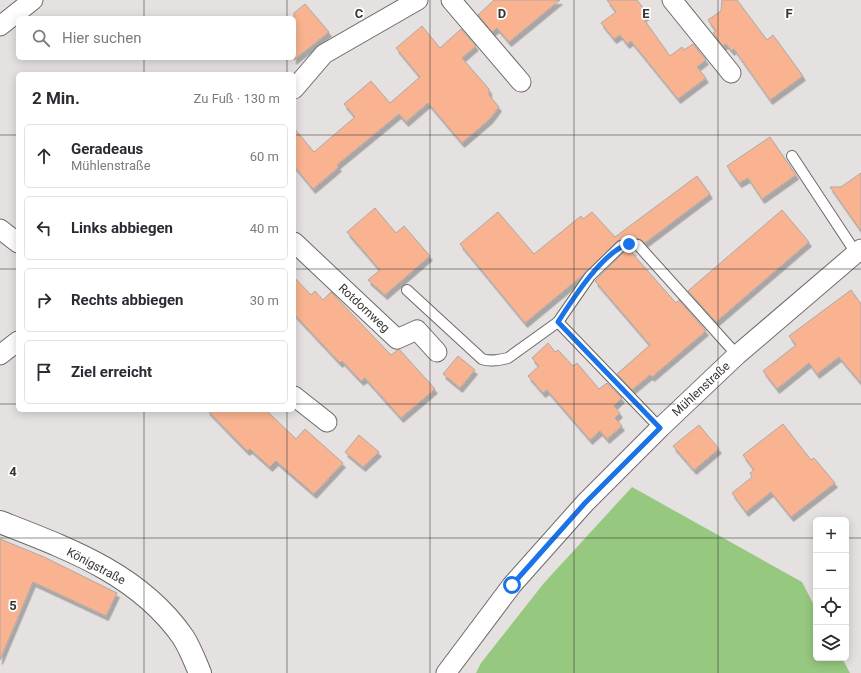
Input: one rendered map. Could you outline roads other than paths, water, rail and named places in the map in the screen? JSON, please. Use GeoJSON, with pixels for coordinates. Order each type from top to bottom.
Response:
{"type":"FeatureCollection","features":[{"type":"Feature","properties":{"kind":"street"},"geometry":{"type":"LineString","coordinates":[[0,26],[33,0]]}},
{"type":"Feature","properties":{"kind":"street"},"geometry":{"type":"LineString","coordinates":[[296,86],[324,54],[418,0]]}},
{"type":"Feature","properties":{"kind":"street"},"geometry":{"type":"LineString","coordinates":[[451,0],[521,82]]}},
{"type":"Feature","properties":{"kind":"street"},"geometry":{"type":"LineString","coordinates":[[672,0],[731,73]]}},
{"type":"Feature","properties":{"kind":"street"},"geometry":{"type":"LineString","coordinates":[[0,229],[16,241]]}},
{"type":"Feature","properties":{"kind":"street","name":"Rotdornweg"},"geometry":{"type":"LineString","coordinates":[[296,244],[397,339],[416,330],[437,352]]}},
{"type":"Feature","properties":{"kind":"street","name":"Mühlenstraße"},"geometry":{"type":"LineString","coordinates":[[446,673],[512,585],[585,503],[660,428],[737,355],[859,250]]}},
{"type":"Feature","properties":{"kind":"street"},"geometry":{"type":"LineString","coordinates":[[0,355],[16,343]]}},
{"type":"Feature","properties":{"kind":"street"},"geometry":{"type":"LineString","coordinates":[[296,398],[327,422]]}},
{"type":"Feature","properties":{"kind":"street","name":"Königstraße"},"geometry":{"type":"LineString","coordinates":[[0,522],[41,538],[108,569],[135,587],[161,609],[184,639],[200,673]]}},
{"type":"Feature","properties":{"kind":"lane"},"geometry":{"type":"LineString","coordinates":[[792,156],[859,250]]}},
{"type":"Feature","properties":{"kind":"lane"},"geometry":{"type":"LineString","coordinates":[[407,290],[482,359],[488,361],[508,358],[558,322],[590,276],[621,246],[629,244],[638,245],[737,355]]}},
{"type":"Feature","properties":{"kind":"lane"},"geometry":{"type":"LineString","coordinates":[[558,322],[660,428]]}}]}
